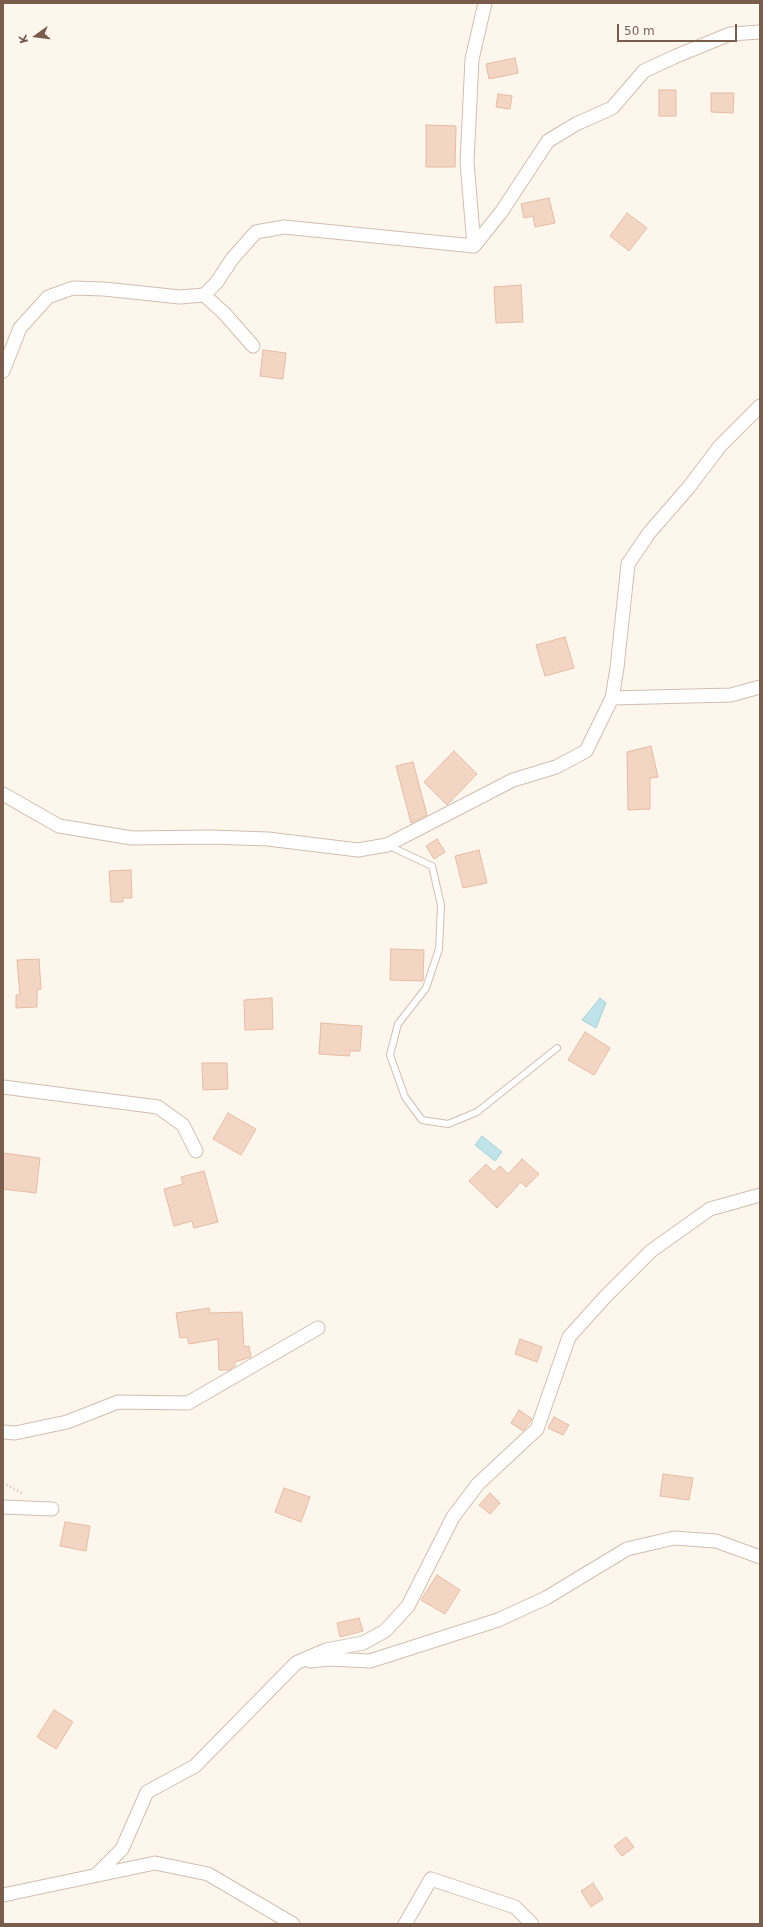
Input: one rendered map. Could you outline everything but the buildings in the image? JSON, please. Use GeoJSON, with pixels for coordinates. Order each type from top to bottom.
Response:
{"type":"FeatureCollection","features":[{"type":"Feature","properties":{"kind":"street"},"geometry":{"type":"LineString","coordinates":[[474,246],[467,162],[468,138],[472,59],[485,3]]}},
{"type":"Feature","properties":{"kind":"street"},"geometry":{"type":"LineString","coordinates":[[474,246],[502,211],[548,141],[576,124],[612,108],[644,71],[674,56],[730,34],[760,32]]}},
{"type":"Feature","properties":{"kind":"street"},"geometry":{"type":"LineString","coordinates":[[3,371],[20,328],[48,297],[72,288],[104,289],[180,297],[204,295],[218,282],[232,259],[256,232],[284,227],[474,246]]}},
{"type":"Feature","properties":{"kind":"street"},"geometry":{"type":"LineString","coordinates":[[204,295],[224,313],[253,346]]}},
{"type":"Feature","properties":{"kind":"street"},"geometry":{"type":"LineString","coordinates":[[3,794],[59,826],[132,838],[210,837],[268,839],[358,850],[387,845],[513,780],[556,767],[586,751],[612,698],[617,668],[628,564],[649,533],[689,487],[720,446],[760,406]]}},
{"type":"Feature","properties":{"kind":"street"},"geometry":{"type":"LineString","coordinates":[[612,698],[731,695],[760,688]]}},
{"type":"Feature","properties":{"kind":"street"},"geometry":{"type":"LineString","coordinates":[[3,1087],[158,1107],[183,1125],[196,1151]]}},
{"type":"Feature","properties":{"kind":"street"},"geometry":{"type":"LineString","coordinates":[[96,1875],[122,1849],[147,1792],[195,1766],[296,1663],[326,1650],[363,1643],[385,1631],[408,1606],[453,1517],[478,1484],[537,1429],[569,1337],[605,1296],[652,1251],[710,1209],[760,1195]]}},
{"type":"Feature","properties":{"kind":"street"},"geometry":{"type":"LineString","coordinates":[[3,1432],[16,1433],[68,1422],[118,1402],[188,1403],[318,1328]]}},
{"type":"Feature","properties":{"kind":"street"},"geometry":{"type":"LineString","coordinates":[[3,1507],[52,1509]]}},
{"type":"Feature","properties":{"kind":"street"},"geometry":{"type":"LineString","coordinates":[[296,1663],[329,1659],[370,1661],[498,1620],[546,1598],[627,1549],[674,1538],[716,1541],[760,1557]]}},
{"type":"Feature","properties":{"kind":"street"},"geometry":{"type":"LineString","coordinates":[[3,1895],[155,1863],[208,1874],[294,1924]]}},
{"type":"Feature","properties":{"kind":"street"},"geometry":{"type":"LineString","coordinates":[[405,1924],[432,1879],[515,1907],[532,1924]]}},
{"type":"Feature","properties":{"kind":"lane"},"geometry":{"type":"LineString","coordinates":[[387,845],[432,866],[441,905],[439,949],[426,988],[398,1024],[390,1056],[405,1096],[422,1120],[448,1124],[477,1112],[556,1048]]}},
{"type":"Feature","properties":{"kind":"water"},"geometry":{"type":"Polygon","coordinates":[[[600,998],[606,1003],[596,1028],[582,1020],[600,998]]]}},
{"type":"Feature","properties":{"kind":"water"},"geometry":{"type":"Polygon","coordinates":[[[482,1136],[502,1152],[495,1161],[475,1145],[482,1136]]]}}]}
